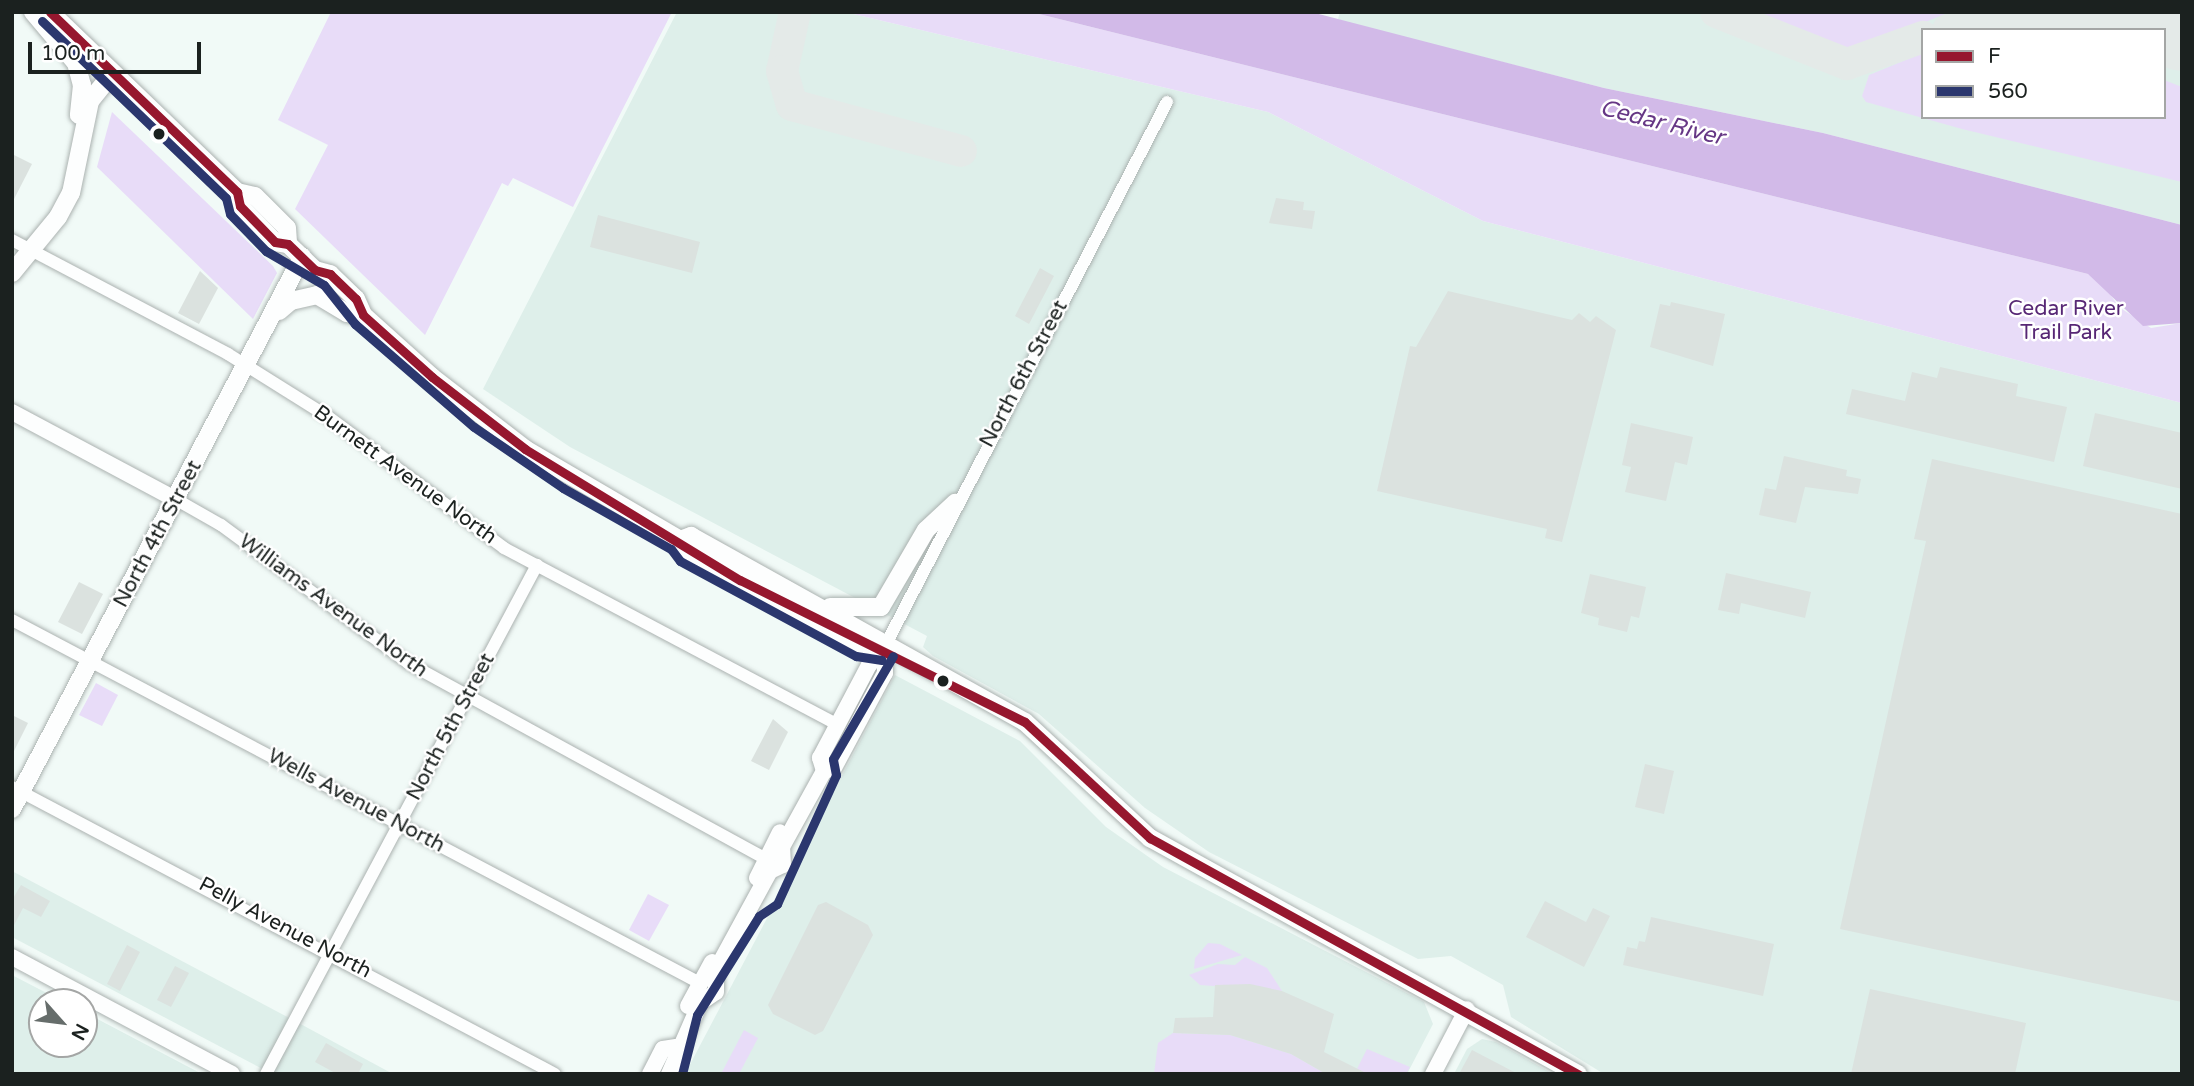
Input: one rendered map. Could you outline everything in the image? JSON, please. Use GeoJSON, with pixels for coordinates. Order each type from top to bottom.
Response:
{"type":"FeatureCollection","features":[{"type":"Feature","properties":{"kind":"main road"},"geometry":{"type":"LineString","coordinates":[[33,12],[76,63],[82,85],[77,160]]}},
{"type":"Feature","properties":{"kind":"main road"},"geometry":{"type":"LineString","coordinates":[[50,12],[237,192],[255,197],[287,228],[288,244],[315,270],[319,286],[525,449],[680,540],[687,550],[862,645],[884,648],[1025,722],[1164,847],[1467,1009],[1578,1074]]}},
{"type":"Feature","properties":{"kind":"main road"},"geometry":{"type":"LineString","coordinates":[[12,272],[33,251],[71,192],[90,102],[113,73]]}},
{"type":"Feature","properties":{"kind":"main road","name":"North 4th Street"},"geometry":{"type":"LineString","coordinates":[[12,809],[17,790],[91,661],[302,257]]}},
{"type":"Feature","properties":{"kind":"main road"},"geometry":{"type":"LineString","coordinates":[[274,315],[291,301],[317,295],[355,314]]}},
{"type":"Feature","properties":{"kind":"main road"},"geometry":{"type":"LineString","coordinates":[[822,607],[871,611],[881,607],[926,530],[956,503]]}},
{"type":"Feature","properties":{"kind":"main road"},"geometry":{"type":"LineString","coordinates":[[680,540],[691,536],[870,632],[884,648]]}},
{"type":"Feature","properties":{"kind":"street","name":"North 6th Street"},"geometry":{"type":"LineString","coordinates":[[824,771],[820,758],[837,724],[869,665],[884,648],[956,503],[1167,102]]}},
{"type":"Feature","properties":{"kind":"street","name":"Burnett Avenue North"},"geometry":{"type":"LineString","coordinates":[[12,240],[247,365],[327,416],[480,533],[837,724]]}},
{"type":"Feature","properties":{"kind":"street","name":"Williams Avenue North"},"geometry":{"type":"LineString","coordinates":[[12,412],[221,525],[364,634],[466,697],[766,859]]}},
{"type":"Feature","properties":{"kind":"street","name":"North 5th Street"},"geometry":{"type":"LineString","coordinates":[[266,1074],[537,565]]}},
{"type":"Feature","properties":{"kind":"street","name":"Wells Avenue North"},"geometry":{"type":"LineString","coordinates":[[12,620],[700,983]]}},
{"type":"Feature","properties":{"kind":"street","name":"North 6th Street"},"geometry":{"type":"LineString","coordinates":[[750,907],[765,898],[795,841],[794,825],[824,771],[834,768],[885,673],[884,648]]}},
{"type":"Feature","properties":{"kind":"street","name":"Pelly Avenue North"},"geometry":{"type":"LineString","coordinates":[[17,790],[331,952],[555,1074]]}},
{"type":"Feature","properties":{"kind":"street","name":"North 6th Street"},"geometry":{"type":"LineString","coordinates":[[684,1032],[699,1024],[726,972],[724,956],[750,907],[751,890],[782,829],[794,825]]}},
{"type":"Feature","properties":{"kind":"street","name":"North 6th Street"},"geometry":{"type":"LineString","coordinates":[[668,1074],[676,1047],[684,1032],[685,1012],[710,963],[724,956]]}},
{"type":"Feature","properties":{"kind":"street"},"geometry":{"type":"LineString","coordinates":[[12,957],[232,1074]]}},
{"type":"Feature","properties":{"kind":"street"},"geometry":{"type":"LineString","coordinates":[[1433,1074],[1467,1009]]}},
{"type":"Feature","properties":{"kind":"street","name":"North 6th Street"},"geometry":{"type":"LineString","coordinates":[[650,1074],[663,1049],[676,1047]]}},
{"type":"Feature","properties":{"kind":"shaded area"},"geometry":{"type":"Polygon","coordinates":[[[677,12],[845,12],[1268,112],[1483,221],[2182,403],[2182,1074],[1604,1074],[1511,1017],[1503,985],[1451,956],[1418,959],[1209,852],[1145,808],[1039,714],[933,656],[923,647],[927,636],[570,447],[483,389],[677,12]]]}},
{"type":"Feature","properties":{"kind":"shaded area"},"geometry":{"type":"Polygon","coordinates":[[[1340,12],[2182,12],[2182,225],[1823,133],[1604,88],[1338,19],[1340,12]]]}},
{"type":"Feature","properties":{"kind":"shaded area"},"geometry":{"type":"Polygon","coordinates":[[[895,675],[1020,741],[1106,827],[1163,867],[1424,1002],[1433,1024],[1407,1074],[685,1074],[895,675]]]}},
{"type":"Feature","properties":{"kind":"shaded area"},"geometry":{"type":"Polygon","coordinates":[[[12,871],[393,1074],[272,1074],[12,937],[12,871]]]}},
{"type":"Feature","properties":{"kind":"shaded area"},"geometry":{"type":"Polygon","coordinates":[[[12,975],[37,988],[28,988],[28,1058],[98,1058],[98,1019],[202,1074],[12,1074],[12,975]]]}},
{"type":"Feature","properties":{"kind":"shaded area"},"geometry":{"type":"Polygon","coordinates":[[[1482,1039],[1496,1042],[1553,1074],[1454,1074],[1467,1049],[1482,1039]]]}},
{"type":"Feature","properties":{"kind":"green space"},"geometry":{"type":"Polygon","coordinates":[[[331,12],[672,12],[573,207],[513,178],[508,186],[502,183],[425,335],[295,209],[328,145],[278,120],[331,12]]]}},
{"type":"Feature","properties":{"kind":"green space","name":"Cedar River Trail Park"},"geometry":{"type":"Polygon","coordinates":[[[845,12],[1031,12],[2088,274],[2101,281],[2119,307],[2151,328],[2182,323],[2182,403],[1483,221],[1268,112],[845,12]]]}},
{"type":"Feature","properties":{"kind":"green space"},"geometry":{"type":"Polygon","coordinates":[[[1735,12],[1950,12],[1847,54],[1735,12]]]}},
{"type":"Feature","properties":{"kind":"green space"},"geometry":{"type":"Polygon","coordinates":[[[1921,54],[1921,117],[1866,102],[1862,96],[1869,75],[1921,54]]]}},
{"type":"Feature","properties":{"kind":"green space"},"geometry":{"type":"Polygon","coordinates":[[[2166,81],[2182,87],[2182,182],[1926,119],[2166,119],[2166,81]]]}},
{"type":"Feature","properties":{"kind":"green space"},"geometry":{"type":"Polygon","coordinates":[[[112,112],[273,266],[277,273],[253,319],[97,167],[112,112]]]}},
{"type":"Feature","properties":{"kind":"green space"},"geometry":{"type":"Polygon","coordinates":[[[96,683],[118,695],[102,726],[79,715],[96,683]]]}},
{"type":"Feature","properties":{"kind":"green space"},"geometry":{"type":"Polygon","coordinates":[[[648,894],[669,905],[649,941],[629,930],[648,894]]]}},
{"type":"Feature","properties":{"kind":"green space"},"geometry":{"type":"Polygon","coordinates":[[[1208,943],[1220,944],[1242,955],[1194,969],[1195,958],[1208,943]]]}},
{"type":"Feature","properties":{"kind":"green space"},"geometry":{"type":"Polygon","coordinates":[[[1245,957],[1267,968],[1282,991],[1200,985],[1189,975],[1218,964],[1235,965],[1245,957]]]}},
{"type":"Feature","properties":{"kind":"green space"},"geometry":{"type":"Polygon","coordinates":[[[744,1030],[758,1038],[739,1074],[721,1074],[744,1030]]]}},
{"type":"Feature","properties":{"kind":"green space"},"geometry":{"type":"Polygon","coordinates":[[[1173,1033],[1230,1035],[1291,1054],[1326,1074],[1154,1074],[1158,1043],[1173,1033]]]}},
{"type":"Feature","properties":{"kind":"green space"},"geometry":{"type":"Polygon","coordinates":[[[1367,1049],[1410,1067],[1406,1074],[1361,1074],[1357,1069],[1367,1049]]]}},
{"type":"Feature","properties":{"kind":"water","name":"Cedar River"},"geometry":{"type":"Polygon","coordinates":[[[1031,12],[1311,12],[1604,88],[1823,133],[2182,225],[2182,323],[2143,326],[2088,274],[1031,12]]]}},
{"type":"Feature","properties":{"kind":"building"},"geometry":{"type":"Polygon","coordinates":[[[12,154],[32,164],[12,203],[12,154]]]}},
{"type":"Feature","properties":{"kind":"building"},"geometry":{"type":"Polygon","coordinates":[[[1276,198],[1304,202],[1303,210],[1315,211],[1312,229],[1269,223],[1276,198]]]}},
{"type":"Feature","properties":{"kind":"building"},"geometry":{"type":"Polygon","coordinates":[[[598,215],[700,242],[692,273],[590,247],[598,215]]]}},
{"type":"Feature","properties":{"kind":"building"},"geometry":{"type":"Polygon","coordinates":[[[1040,268],[1054,276],[1029,324],[1015,316],[1040,268]]]}},
{"type":"Feature","properties":{"kind":"building"},"geometry":{"type":"Polygon","coordinates":[[[200,271],[218,288],[199,324],[178,313],[200,271]]]}},
{"type":"Feature","properties":{"kind":"building"},"geometry":{"type":"Polygon","coordinates":[[[1448,291],[1572,320],[1579,313],[1590,322],[1596,316],[1616,330],[1562,542],[1545,538],[1547,529],[1377,491],[1410,346],[1416,347],[1448,291]]]}},
{"type":"Feature","properties":{"kind":"building"},"geometry":{"type":"Polygon","coordinates":[[[1671,302],[1725,314],[1713,366],[1650,347],[1660,304],[1670,306],[1671,302]]]}},
{"type":"Feature","properties":{"kind":"building"},"geometry":{"type":"Polygon","coordinates":[[[1940,367],[2018,384],[2016,396],[2067,407],[2054,462],[1846,414],[1852,389],[1905,401],[1912,372],[1937,378],[1940,367]]]}},
{"type":"Feature","properties":{"kind":"building"},"geometry":{"type":"Polygon","coordinates":[[[2095,413],[2182,433],[2182,489],[2083,466],[2095,413]]]}},
{"type":"Feature","properties":{"kind":"building"},"geometry":{"type":"Polygon","coordinates":[[[1631,423],[1693,437],[1687,465],[1675,462],[1666,501],[1625,492],[1631,467],[1622,465],[1631,423]]]}},
{"type":"Feature","properties":{"kind":"building"},"geometry":{"type":"Polygon","coordinates":[[[1784,456],[1847,470],[1846,476],[1861,479],[1858,494],[1805,487],[1796,523],[1759,515],[1765,488],[1776,490],[1784,456]]]}},
{"type":"Feature","properties":{"kind":"building"},"geometry":{"type":"Polygon","coordinates":[[[1932,459],[2182,514],[2182,1002],[1840,929],[1926,541],[1914,539],[1932,459]]]}},
{"type":"Feature","properties":{"kind":"building"},"geometry":{"type":"Polygon","coordinates":[[[1726,573],[1811,592],[1805,618],[1741,603],[1739,614],[1718,610],[1726,573]]]}},
{"type":"Feature","properties":{"kind":"building"},"geometry":{"type":"Polygon","coordinates":[[[1590,574],[1646,587],[1639,618],[1631,616],[1627,632],[1598,625],[1599,618],[1581,613],[1590,574]]]}},
{"type":"Feature","properties":{"kind":"building"},"geometry":{"type":"Polygon","coordinates":[[[79,582],[103,594],[82,634],[58,622],[79,582]]]}},
{"type":"Feature","properties":{"kind":"building"},"geometry":{"type":"Polygon","coordinates":[[[12,715],[28,723],[12,755],[12,715]]]}},
{"type":"Feature","properties":{"kind":"building"},"geometry":{"type":"Polygon","coordinates":[[[773,719],[788,732],[769,770],[751,761],[773,719]]]}},
{"type":"Feature","properties":{"kind":"building"},"geometry":{"type":"Polygon","coordinates":[[[1645,764],[1674,771],[1664,814],[1635,807],[1645,764]]]}},
{"type":"Feature","properties":{"kind":"building"},"geometry":{"type":"Polygon","coordinates":[[[21,885],[50,901],[41,917],[23,908],[12,929],[12,900],[21,885]]]}},
{"type":"Feature","properties":{"kind":"building"},"geometry":{"type":"Polygon","coordinates":[[[1545,901],[1586,922],[1593,908],[1610,916],[1584,967],[1526,937],[1545,901]]]}},
{"type":"Feature","properties":{"kind":"building"},"geometry":{"type":"Polygon","coordinates":[[[826,902],[868,925],[873,935],[823,1031],[815,1035],[773,1014],[768,1005],[818,905],[826,902]]]}},
{"type":"Feature","properties":{"kind":"building"},"geometry":{"type":"Polygon","coordinates":[[[1651,917],[1774,944],[1763,996],[1623,965],[1627,947],[1637,949],[1639,941],[1645,942],[1651,917]]]}},
{"type":"Feature","properties":{"kind":"building"},"geometry":{"type":"Polygon","coordinates":[[[127,945],[140,952],[120,991],[107,984],[127,945]]]}},
{"type":"Feature","properties":{"kind":"building"},"geometry":{"type":"Polygon","coordinates":[[[175,966],[189,973],[171,1007],[157,1000],[175,966]]]}},
{"type":"Feature","properties":{"kind":"building"},"geometry":{"type":"Polygon","coordinates":[[[1250,984],[1282,991],[1334,1014],[1324,1052],[1368,1074],[1326,1074],[1291,1054],[1230,1035],[1173,1033],[1175,1018],[1213,1017],[1215,985],[1250,984]]]}},
{"type":"Feature","properties":{"kind":"building"},"geometry":{"type":"Polygon","coordinates":[[[1870,989],[2026,1023],[2015,1074],[1851,1074],[1870,989]]]}},
{"type":"Feature","properties":{"kind":"building"},"geometry":{"type":"Polygon","coordinates":[[[326,1043],[363,1064],[358,1074],[337,1074],[315,1062],[326,1043]]]}},
{"type":"Feature","properties":{"kind":"building"},"geometry":{"type":"Polygon","coordinates":[[[1472,1050],[1518,1074],[1459,1074],[1472,1050]]]}},
{"type":"Feature","properties":{"kind":"taxiway"},"geometry":{"type":"LineString","coordinates":[[795,12],[782,71],[792,105],[961,151]]}},
{"type":"Feature","properties":{"kind":"taxiway"},"geometry":{"type":"LineString","coordinates":[[1716,12],[1847,64],[1921,38]]}},
{"type":"Feature","properties":{"kind":"taxiway"},"geometry":{"type":"LineString","coordinates":[[1957,28],[2002,18],[2068,14],[2152,28]]}},
{"type":"Feature","properties":{"kind":"taxiway"},"geometry":{"type":"LineString","coordinates":[[2166,30],[2182,33]]}},
{"type":"Feature","properties":{"kind":"runway"},"geometry":{"type":"LineString","coordinates":[[2135,12],[2182,31]]}},
{"type":"Feature","properties":{"kind":"transit line","name":"F"},"geometry":{"type":"LineString","coordinates":[[50,12],[237,192],[240,206],[275,242],[288,244],[315,270],[330,274],[356,299],[363,315],[432,377],[525,449],[740,580],[1025,722],[1150,838],[1578,1074]]}},
{"type":"Feature","properties":{"kind":"transit line","name":"560"},"geometry":{"type":"LineString","coordinates":[[42,21],[226,198],[230,214],[266,251],[324,285],[355,324],[474,427],[563,488],[671,549],[680,561],[856,656],[882,660]]}},
{"type":"Feature","properties":{"kind":"transit line","name":"560"},"geometry":{"type":"LineString","coordinates":[[682,1074],[697,1015],[759,916],[777,904],[836,775],[833,759],[893,656]]}}]}
